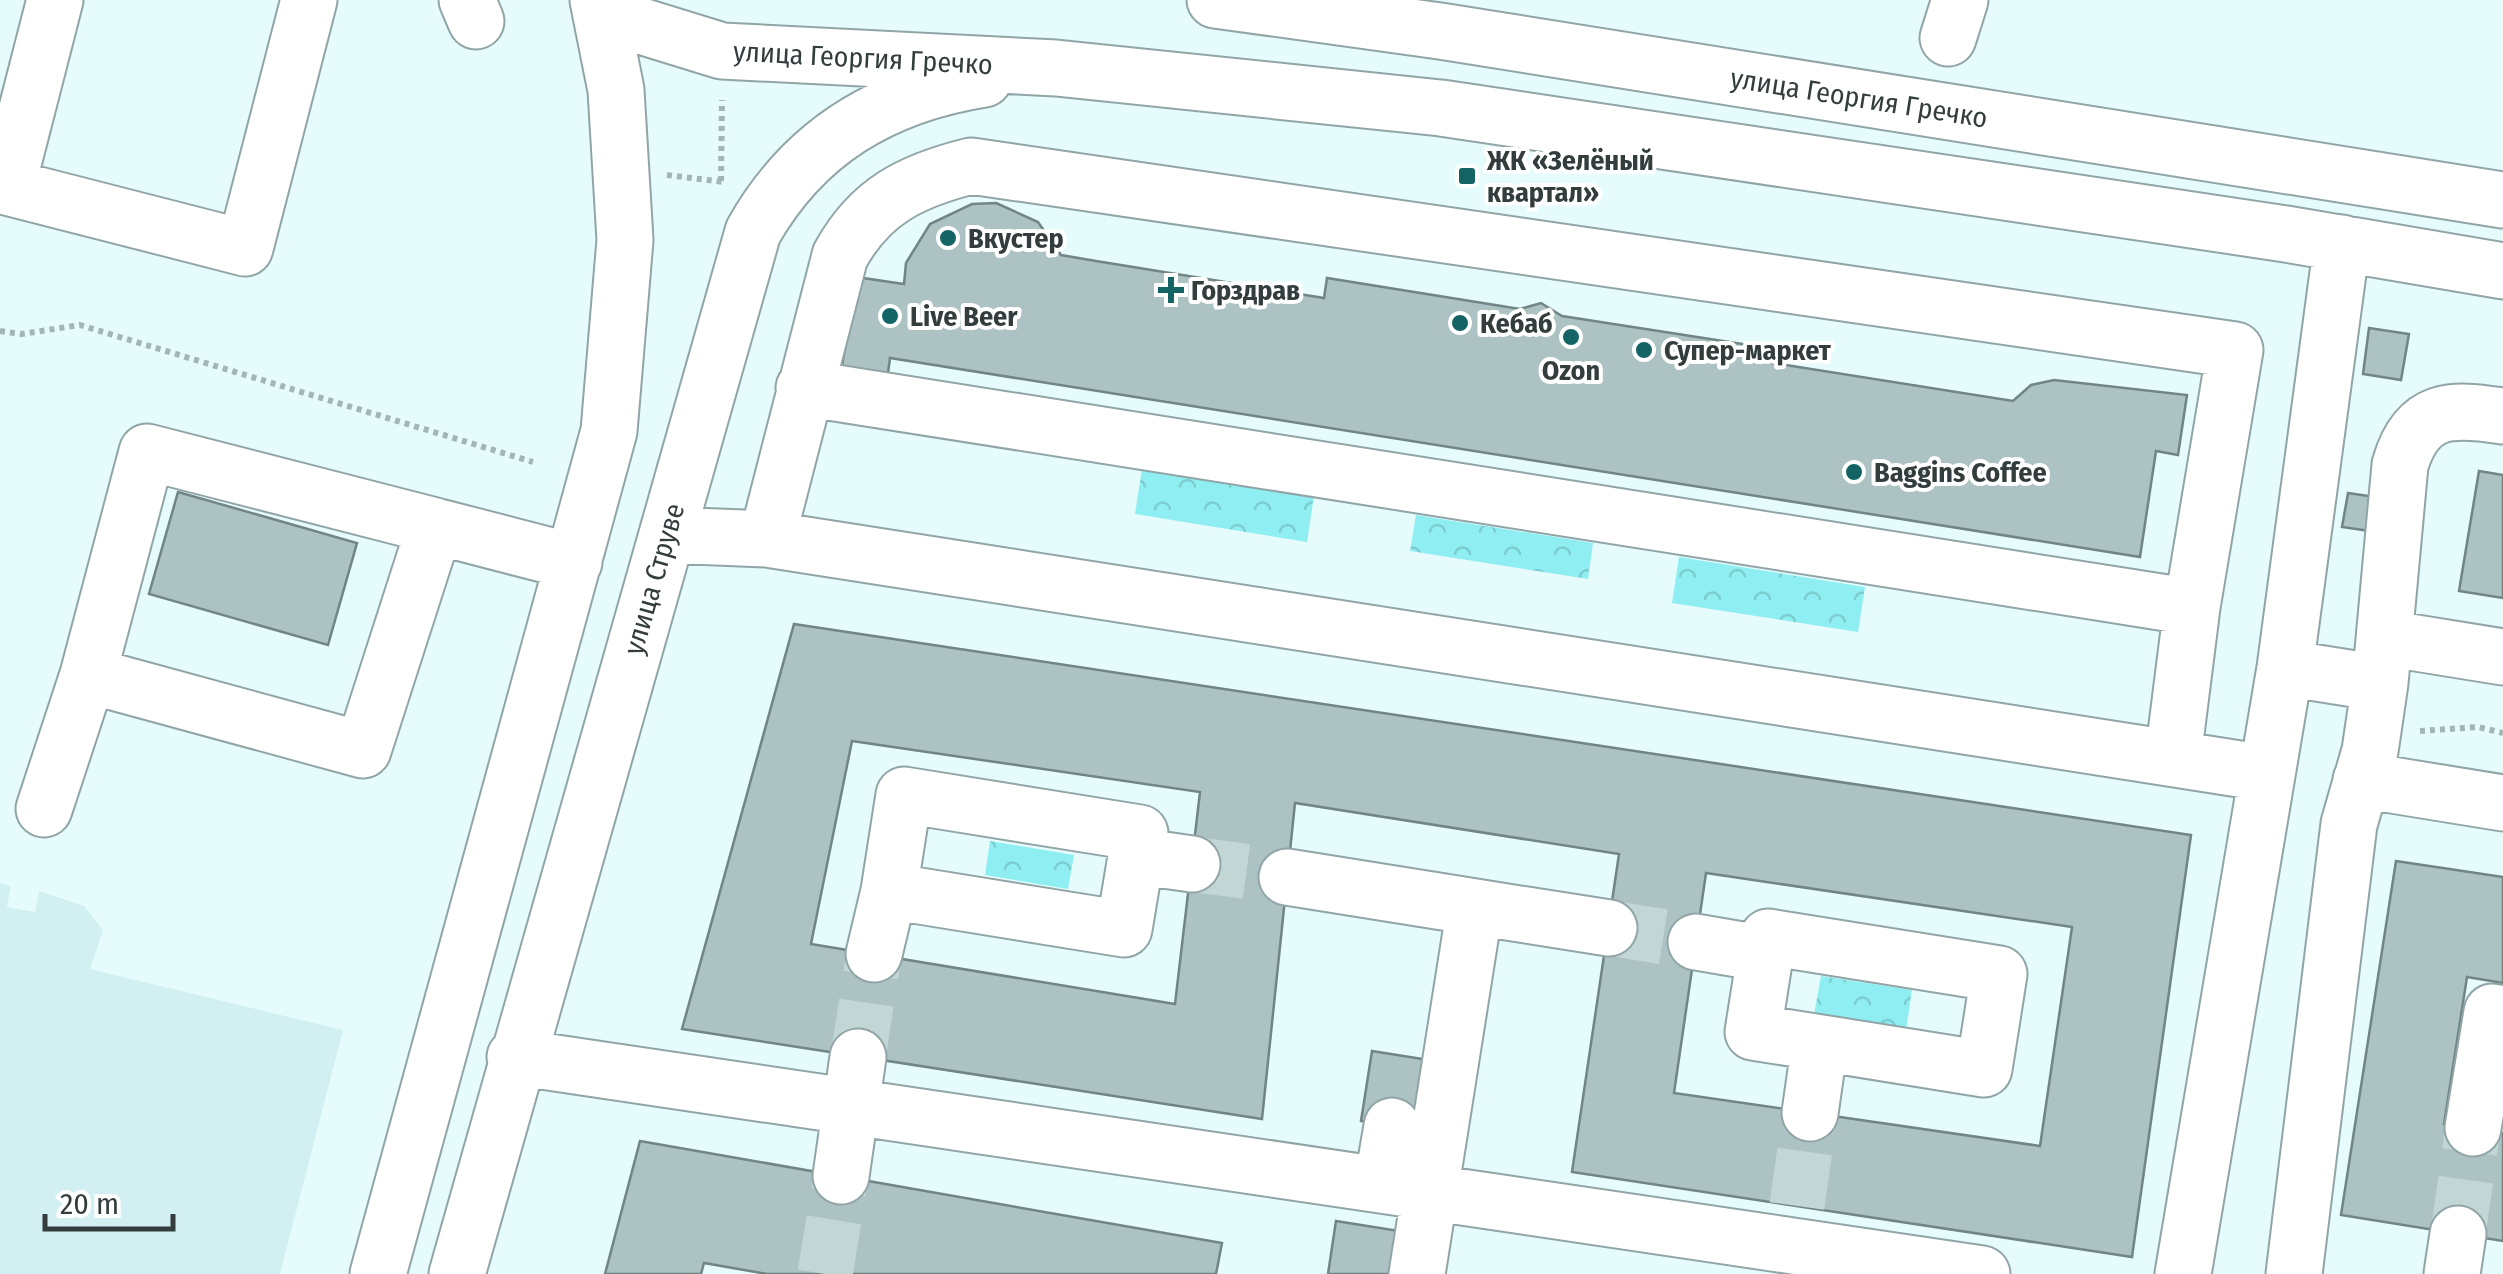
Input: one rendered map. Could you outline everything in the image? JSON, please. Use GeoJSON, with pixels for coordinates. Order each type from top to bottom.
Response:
{"type":"FeatureCollection","features":[{"type":"Feature","properties":{"kind":"street"},"geometry":{"type":"LineString","coordinates":[[54,0],[7,187],[245,248],[309,0]]}},
{"type":"Feature","properties":{"kind":"street","name":"улица Георгия Гречко"},"geometry":{"type":"LineString","coordinates":[[1215,0],[1440,30],[2503,200]]}},
{"type":"Feature","properties":{"kind":"street"},"geometry":{"type":"LineString","coordinates":[[378,1274],[609,431],[623,299],[624,168],[615,5]]}},
{"type":"Feature","properties":{"kind":"street","name":"улица Георгия Гречко"},"geometry":{"type":"LineString","coordinates":[[615,5],[722,50],[1056,68]]}},
{"type":"Feature","properties":{"kind":"street"},"geometry":{"type":"LineString","coordinates":[[1056,68],[1441,108],[2503,270]]}},
{"type":"Feature","properties":{"kind":"street","name":"улица Струве"},"geometry":{"type":"LineString","coordinates":[[456,1274],[753,232],[774,194],[800,164],[854,122],[942,86],[1056,68]]}},
{"type":"Feature","properties":{"kind":"street"},"geometry":{"type":"LineString","coordinates":[[766,539],[840,256],[855,228],[881,201],[904,188],[971,166],[2235,350],[2192,607],[2173,757]]}},
{"type":"Feature","properties":{"kind":"street"},"geometry":{"type":"LineString","coordinates":[[2183,1274],[2285,668],[2342,243]]}},
{"type":"Feature","properties":{"kind":"street"},"geometry":{"type":"LineString","coordinates":[[804,388],[2192,607]]}},
{"type":"Feature","properties":{"kind":"street"},"geometry":{"type":"LineString","coordinates":[[2294,1274],[2349,824],[2361,780],[2382,661],[2400,465],[2407,440],[2426,420],[2450,410],[2503,416]]}},
{"type":"Feature","properties":{"kind":"street"},"geometry":{"type":"LineString","coordinates":[[44,809],[88,675],[147,452],[574,562]]}},
{"type":"Feature","properties":{"kind":"street"},"geometry":{"type":"LineString","coordinates":[[88,675],[363,750],[435,526]]}},
{"type":"Feature","properties":{"kind":"street"},"geometry":{"type":"LineString","coordinates":[[666,535],[766,539],[2265,772]]}},
{"type":"Feature","properties":{"kind":"street"},"geometry":{"type":"LineString","coordinates":[[2285,668],[2503,657]]}},
{"type":"Feature","properties":{"kind":"street"},"geometry":{"type":"LineString","coordinates":[[2361,780],[2503,802]]}},
{"type":"Feature","properties":{"kind":"street"},"geometry":{"type":"LineString","coordinates":[[874,954],[904,795],[1140,833],[1124,929],[888,892]]}},
{"type":"Feature","properties":{"kind":"street"},"geometry":{"type":"LineString","coordinates":[[1136,856],[1192,864]]}},
{"type":"Feature","properties":{"kind":"street"},"geometry":{"type":"LineString","coordinates":[[1287,877],[1609,928]]}},
{"type":"Feature","properties":{"kind":"street"},"geometry":{"type":"LineString","coordinates":[[1389,1197],[1475,907]]}},
{"type":"Feature","properties":{"kind":"street"},"geometry":{"type":"LineString","coordinates":[[1768,937],[1999,974],[1984,1068],[1820,1042],[1754,1032],[1768,937]]}},
{"type":"Feature","properties":{"kind":"street"},"geometry":{"type":"LineString","coordinates":[[1696,942],[1766,954]]}},
{"type":"Feature","properties":{"kind":"street"},"geometry":{"type":"LineString","coordinates":[[2474,1128],[2492,1012],[2503,1014]]}},
{"type":"Feature","properties":{"kind":"street"},"geometry":{"type":"LineString","coordinates":[[1810,1113],[1820,1042]]}},
{"type":"Feature","properties":{"kind":"street"},"geometry":{"type":"LineString","coordinates":[[515,1057],[854,1082],[1389,1197],[1736,1256],[1795,1226],[1982,1274]]}},
{"type":"Feature","properties":{"kind":"street"},"geometry":{"type":"LineString","coordinates":[[840,1176],[854,1082]]}},
{"type":"Feature","properties":{"kind":"street"},"geometry":{"type":"LineString","coordinates":[[1392,1126],[1389,1197],[1417,1274]]}},
{"type":"Feature","properties":{"kind":"path"},"geometry":{"type":"LineString","coordinates":[[720,182],[722,92]]}},
{"type":"Feature","properties":{"kind":"path"},"geometry":{"type":"LineString","coordinates":[[654,174],[735,183]]}},
{"type":"Feature","properties":{"kind":"path"},"geometry":{"type":"LineString","coordinates":[[0,331],[21,334],[80,325],[533,462]]}},
{"type":"Feature","properties":{"kind":"path"},"geometry":{"type":"LineString","coordinates":[[2417,731],[2478,727],[2503,732]]}},
{"type":"Feature","properties":{"kind":"shaded area"},"geometry":{"type":"Polygon","coordinates":[[[0,883],[11,886],[7,907],[35,912],[39,891],[84,906],[103,930],[90,969],[343,1030],[280,1274],[0,1274],[0,883]]]}},
{"type":"Feature","properties":{"kind":"green space"},"geometry":{"type":"Polygon","coordinates":[[[1142,469],[1314,496],[1307,542],[1135,514],[1142,469]]]}},
{"type":"Feature","properties":{"kind":"green space"},"geometry":{"type":"Polygon","coordinates":[[[1416,515],[1593,543],[1588,579],[1410,551],[1416,515]]]}},
{"type":"Feature","properties":{"kind":"green space"},"geometry":{"type":"Polygon","coordinates":[[[1679,557],[1865,587],[1858,632],[1672,603],[1679,557]]]}},
{"type":"Feature","properties":{"kind":"green space"},"geometry":{"type":"Polygon","coordinates":[[[990,841],[1074,855],[1068,889],[985,875],[990,841]]]}},
{"type":"Feature","properties":{"kind":"green space"},"geometry":{"type":"Polygon","coordinates":[[[1821,976],[1912,990],[1906,1030],[1814,1015],[1821,976]]]}},
{"type":"Feature","properties":{"kind":"building"},"geometry":{"type":"Polygon","coordinates":[[[996,203],[1038,222],[1061,255],[1324,298],[1327,278],[1520,309],[1541,303],[1562,316],[1749,345],[1747,358],[1754,360],[2013,401],[2031,385],[2054,380],[2187,395],[2178,455],[2156,451],[2140,557],[890,358],[888,373],[842,366],[856,277],[904,284],[906,263],[930,224],[972,204],[996,203]]]}},
{"type":"Feature","properties":{"kind":"building"},"geometry":{"type":"Polygon","coordinates":[[[2369,328],[2409,334],[2401,380],[2363,374],[2369,328]]]}},
{"type":"Feature","properties":{"kind":"building"},"geometry":{"type":"Polygon","coordinates":[[[2479,471],[2503,475],[2503,598],[2459,591],[2479,471]]]}},
{"type":"Feature","properties":{"kind":"building"},"geometry":{"type":"Polygon","coordinates":[[[178,492],[357,543],[328,645],[149,594],[178,492]]]}},
{"type":"Feature","properties":{"kind":"building"},"geometry":{"type":"Polygon","coordinates":[[[2348,493],[2382,498],[2377,532],[2342,527],[2348,493]]]}},
{"type":"Feature","properties":{"kind":"building"},"geometry":{"type":"Polygon","coordinates":[[[794,624],[2191,835],[2132,1257],[1572,1172],[1619,854],[1295,803],[1262,1119],[682,1029],[794,624]],[[852,741],[811,944],[1175,1004],[1200,792],[852,741]],[[1706,873],[1674,1093],[2040,1146],[2072,927],[1706,873]]]}},
{"type":"Feature","properties":{"kind":"building"},"geometry":{"type":"Polygon","coordinates":[[[2396,861],[2503,877],[2503,983],[2467,977],[2444,1124],[2503,1133],[2503,1241],[2341,1215],[2396,861]]]}},
{"type":"Feature","properties":{"kind":"building"},"geometry":{"type":"Polygon","coordinates":[[[1372,1051],[1429,1060],[1419,1130],[1361,1121],[1372,1051]]]}},
{"type":"Feature","properties":{"kind":"building"},"geometry":{"type":"Polygon","coordinates":[[[640,1141],[1222,1243],[1216,1274],[767,1274],[704,1263],[701,1274],[605,1274],[640,1141]]]}},
{"type":"Feature","properties":{"kind":"building"},"geometry":{"type":"Polygon","coordinates":[[[1336,1221],[1399,1231],[1392,1274],[1328,1274],[1336,1221]]]}},
{"type":"Feature","properties":{"kind":"tunnel"},"geometry":{"type":"LineString","coordinates":[[1192,864],[1287,877]]}},
{"type":"Feature","properties":{"kind":"tunnel"},"geometry":{"type":"LineString","coordinates":[[1609,928],[1696,942]]}},
{"type":"Feature","properties":{"kind":"tunnel"},"geometry":{"type":"LineString","coordinates":[[858,1057],[874,954]]}},
{"type":"Feature","properties":{"kind":"tunnel"},"geometry":{"type":"LineString","coordinates":[[1797,1206],[1810,1113]]}},
{"type":"Feature","properties":{"kind":"tunnel"},"geometry":{"type":"LineString","coordinates":[[2458,1234],[2473,1128]]}},
{"type":"Feature","properties":{"kind":"tunnel"},"geometry":{"type":"LineString","coordinates":[[825,1274],[841,1176]]}},
{"type":"Feature","properties":{"kind":"place","name":"ЖК «Зелёный квартал»"},"geometry":{"type":"Point","coordinates":[1467,176]}},
{"type":"Feature","properties":{"kind":"place","name":"Вкустер"},"geometry":{"type":"Point","coordinates":[948,238]}},
{"type":"Feature","properties":{"kind":"place","name":"Горздрав"},"geometry":{"type":"Point","coordinates":[1171,290]}},
{"type":"Feature","properties":{"kind":"place","name":"Live Beer"},"geometry":{"type":"Point","coordinates":[890,316]}},
{"type":"Feature","properties":{"kind":"place","name":"Кебаб"},"geometry":{"type":"Point","coordinates":[1460,323]}},
{"type":"Feature","properties":{"kind":"place","name":"Ozon"},"geometry":{"type":"Point","coordinates":[1571,337]}},
{"type":"Feature","properties":{"kind":"place","name":"Супер-маркет"},"geometry":{"type":"Point","coordinates":[1644,350]}},
{"type":"Feature","properties":{"kind":"place","name":"Baggins Coffee"},"geometry":{"type":"Point","coordinates":[1854,472]}}]}
